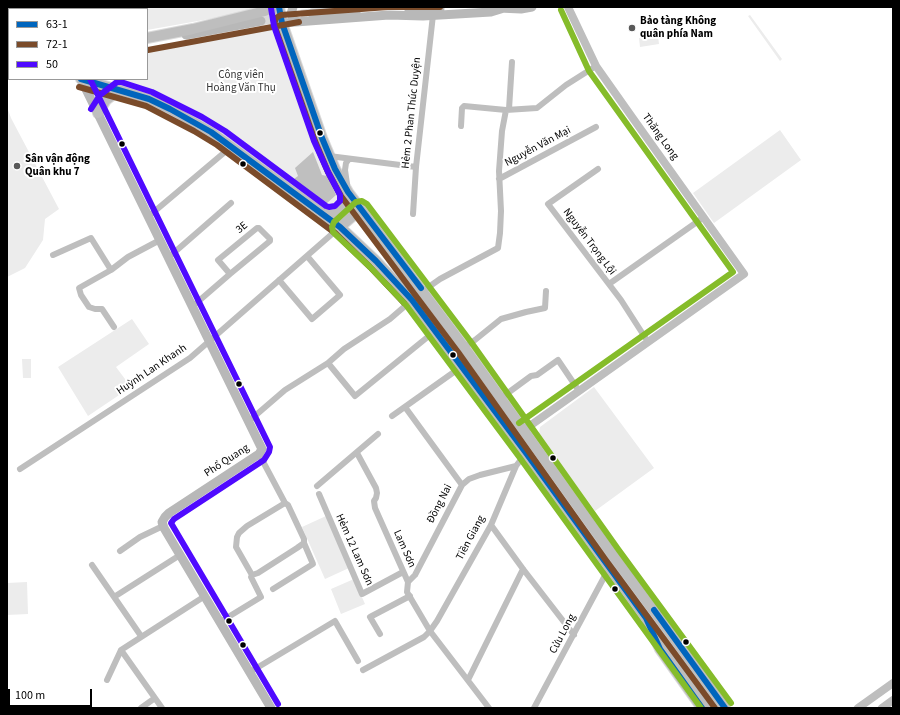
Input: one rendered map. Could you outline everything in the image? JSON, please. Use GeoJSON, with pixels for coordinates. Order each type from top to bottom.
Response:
{"type":"FeatureCollection","features":[{"type":"Feature","properties":{"kind":"main road"},"geometry":{"type":"LineString","coordinates":[[148,38],[265,11],[272,7]]}},
{"type":"Feature","properties":{"kind":"main road"},"geometry":{"type":"LineString","coordinates":[[279,7],[282,23],[322,138],[348,192],[464,346],[612,554],[725,708]]}},
{"type":"Feature","properties":{"kind":"main road"},"geometry":{"type":"LineString","coordinates":[[292,7],[290,14],[296,22]]}},
{"type":"Feature","properties":{"kind":"main road"},"geometry":{"type":"LineString","coordinates":[[312,13],[455,8],[521,9],[532,7]]}},
{"type":"Feature","properties":{"kind":"main road"},"geometry":{"type":"LineString","coordinates":[[282,23],[389,15],[433,15],[491,12],[504,8]]}},
{"type":"Feature","properties":{"kind":"main road"},"geometry":{"type":"LineString","coordinates":[[148,42],[261,21]]}},
{"type":"Feature","properties":{"kind":"main road","name":"Phổ Quang"},"geometry":{"type":"LineString","coordinates":[[82,80],[261,447],[259,454],[169,513],[163,520],[163,526]]}},
{"type":"Feature","properties":{"kind":"main road"},"geometry":{"type":"LineString","coordinates":[[84,80],[149,99],[198,124],[232,146],[322,213],[340,227],[376,261],[412,300],[526,453],[646,618],[660,649],[702,708]]}},
{"type":"Feature","properties":{"kind":"main road"},"geometry":{"type":"LineString","coordinates":[[98,113],[106,100],[119,90]]}},
{"type":"Feature","properties":{"kind":"main road"},"geometry":{"type":"LineString","coordinates":[[322,213],[333,215],[342,211],[348,202],[348,192]]}},
{"type":"Feature","properties":{"kind":"main road"},"geometry":{"type":"LineString","coordinates":[[340,227],[361,209]]}},
{"type":"Feature","properties":{"kind":"main road"},"geometry":{"type":"LineString","coordinates":[[163,526],[271,708]]}},
{"type":"Feature","properties":{"kind":"street","name":"Thăng Long"},"geometry":{"type":"LineString","coordinates":[[568,7],[596,66],[744,274],[648,342]]}},
{"type":"Feature","properties":{"kind":"street","name":"Hẻm 2 Phan Thúc Duyện"},"geometry":{"type":"LineString","coordinates":[[413,214],[416,167],[433,15]]}},
{"type":"Feature","properties":{"kind":"street"},"geometry":{"type":"LineString","coordinates":[[499,179],[502,137],[508,109],[512,62]]}},
{"type":"Feature","properties":{"kind":"street"},"geometry":{"type":"LineString","coordinates":[[461,126],[462,108],[464,106],[508,109],[537,108],[566,85],[596,66]]}},
{"type":"Feature","properties":{"kind":"street","name":"Nguyễn Văn Mại"},"geometry":{"type":"LineString","coordinates":[[423,291],[440,279],[498,248],[501,211],[499,179],[596,127]]}},
{"type":"Feature","properties":{"kind":"street"},"geometry":{"type":"LineString","coordinates":[[149,216],[232,146]]}},
{"type":"Feature","properties":{"kind":"street"},"geometry":{"type":"LineString","coordinates":[[330,156],[416,167]]}},
{"type":"Feature","properties":{"kind":"street"},"geometry":{"type":"LineString","coordinates":[[348,159],[344,172],[348,192]]}},
{"type":"Feature","properties":{"kind":"street","name":"Nguyễn Trọng Lội"},"geometry":{"type":"LineString","coordinates":[[598,169],[548,204],[608,284],[648,342]]}},
{"type":"Feature","properties":{"kind":"street"},"geometry":{"type":"LineString","coordinates":[[169,257],[231,203]]}},
{"type":"Feature","properties":{"kind":"street"},"geometry":{"type":"LineString","coordinates":[[608,284],[704,217]]}},
{"type":"Feature","properties":{"kind":"street","name":"Huỳnh Lan Khanh"},"geometry":{"type":"LineString","coordinates":[[20,469],[190,358],[340,227]]}},
{"type":"Feature","properties":{"kind":"street","name":"3E"},"geometry":{"type":"LineString","coordinates":[[193,306],[270,241],[270,239],[259,228],[218,260],[230,274]]}},
{"type":"Feature","properties":{"kind":"street"},"geometry":{"type":"LineString","coordinates":[[53,255],[91,238],[111,270]]}},
{"type":"Feature","properties":{"kind":"street"},"geometry":{"type":"LineString","coordinates":[[114,327],[102,309],[89,307],[78,289],[80,286],[111,270],[128,257],[160,240]]}},
{"type":"Feature","properties":{"kind":"street"},"geometry":{"type":"LineString","coordinates":[[279,280],[312,319],[340,295],[307,256]]}},
{"type":"Feature","properties":{"kind":"street"},"geometry":{"type":"LineString","coordinates":[[464,346],[475,340],[502,320],[526,312],[545,308],[546,291]]}},
{"type":"Feature","properties":{"kind":"street"},"geometry":{"type":"LineString","coordinates":[[249,421],[286,390],[328,363],[344,349],[390,319],[412,300]]}},
{"type":"Feature","properties":{"kind":"street"},"geometry":{"type":"LineString","coordinates":[[328,363],[355,396],[435,331]]}},
{"type":"Feature","properties":{"kind":"street"},"geometry":{"type":"LineString","coordinates":[[524,430],[648,342]]}},
{"type":"Feature","properties":{"kind":"street"},"geometry":{"type":"LineString","coordinates":[[501,398],[531,376],[537,375],[558,360],[579,391]]}},
{"type":"Feature","properties":{"kind":"street"},"geometry":{"type":"LineString","coordinates":[[392,416],[461,367]]}},
{"type":"Feature","properties":{"kind":"street"},"geometry":{"type":"LineString","coordinates":[[405,408],[462,485]]}},
{"type":"Feature","properties":{"kind":"street"},"geometry":{"type":"LineString","coordinates":[[317,486],[378,434]]}},
{"type":"Feature","properties":{"kind":"street","name":"Lam Sơn"},"geometry":{"type":"LineString","coordinates":[[357,453],[378,493],[374,502],[408,582],[408,592],[410,596],[430,631],[489,708]]}},
{"type":"Feature","properties":{"kind":"street","name":"Tiền Giang"},"geometry":{"type":"LineString","coordinates":[[363,670],[424,637],[438,621],[491,525],[516,466],[526,453]]}},
{"type":"Feature","properties":{"kind":"street"},"geometry":{"type":"LineString","coordinates":[[259,454],[285,503],[288,505],[304,539],[304,543],[313,564],[273,589]]}},
{"type":"Feature","properties":{"kind":"street","name":"Đồng Nai"},"geometry":{"type":"LineString","coordinates":[[408,582],[415,574],[462,485],[469,479],[480,475],[516,466]]}},
{"type":"Feature","properties":{"kind":"street","name":"Hẻm 12 Lam Sơn"},"geometry":{"type":"LineString","coordinates":[[319,494],[362,594],[403,572]]}},
{"type":"Feature","properties":{"kind":"street"},"geometry":{"type":"LineString","coordinates":[[220,622],[261,597],[251,577],[252,575],[236,547],[239,533],[247,526],[285,503]]}},
{"type":"Feature","properties":{"kind":"street"},"geometry":{"type":"LineString","coordinates":[[491,525],[522,569],[574,635]]}},
{"type":"Feature","properties":{"kind":"street"},"geometry":{"type":"LineString","coordinates":[[120,550],[140,537],[163,526]]}},
{"type":"Feature","properties":{"kind":"street"},"geometry":{"type":"LineString","coordinates":[[252,575],[258,573],[304,543]]}},
{"type":"Feature","properties":{"kind":"street"},"geometry":{"type":"LineString","coordinates":[[114,597],[180,555]]}},
{"type":"Feature","properties":{"kind":"street"},"geometry":{"type":"LineString","coordinates":[[92,566],[141,636]]}},
{"type":"Feature","properties":{"kind":"street","name":"Cửu Long"},"geometry":{"type":"LineString","coordinates":[[534,708],[609,568]]}},
{"type":"Feature","properties":{"kind":"street"},"geometry":{"type":"LineString","coordinates":[[468,680],[522,569]]}},
{"type":"Feature","properties":{"kind":"street"},"geometry":{"type":"LineString","coordinates":[[107,680],[121,650],[205,596]]}},
{"type":"Feature","properties":{"kind":"street"},"geometry":{"type":"LineString","coordinates":[[380,634],[370,617],[410,596]]}},
{"type":"Feature","properties":{"kind":"street"},"geometry":{"type":"LineString","coordinates":[[646,618],[711,708]]}},
{"type":"Feature","properties":{"kind":"street"},"geometry":{"type":"LineString","coordinates":[[250,672],[335,621],[358,661]]}},
{"type":"Feature","properties":{"kind":"street"},"geometry":{"type":"LineString","coordinates":[[121,650],[162,708]]}},
{"type":"Feature","properties":{"kind":"street"},"geometry":{"type":"LineString","coordinates":[[858,708],[893,683]]}},
{"type":"Feature","properties":{"kind":"street"},"geometry":{"type":"LineString","coordinates":[[141,708],[155,698]]}},
{"type":"Feature","properties":{"kind":"street"},"geometry":{"type":"LineString","coordinates":[[882,708],[893,700]]}},
{"type":"Feature","properties":{"kind":"green space"},"geometry":{"type":"Polygon","coordinates":[[[7,7],[264,7],[260,10],[148,30],[148,8],[8,8],[7,55],[7,7]]]}},
{"type":"Feature","properties":{"kind":"green space"},"geometry":{"type":"Polygon","coordinates":[[[750,15],[782,59],[780,61],[748,16],[750,15]]]}},
{"type":"Feature","properties":{"kind":"green space","name":"Công viên Hoàng Văn Thụ"},"geometry":{"type":"Polygon","coordinates":[[[272,26],[320,151],[342,193],[342,201],[337,207],[328,209],[321,206],[233,134],[159,95],[110,80],[148,80],[148,51],[272,26]]]}},
{"type":"Feature","properties":{"kind":"green space"},"geometry":{"type":"Polygon","coordinates":[[[658,36],[659,44],[640,47],[639,38],[658,36]]]}},
{"type":"Feature","properties":{"kind":"green space","name":"Sân vận động Quân khu 7"},"geometry":{"type":"Polygon","coordinates":[[[7,107],[11,118],[59,209],[45,219],[43,240],[25,268],[7,277],[7,107]]]}},
{"type":"Feature","properties":{"kind":"green space"},"geometry":{"type":"Polygon","coordinates":[[[780,130],[801,160],[714,223],[693,193],[780,130]]]}},
{"type":"Feature","properties":{"kind":"green space"},"geometry":{"type":"Polygon","coordinates":[[[132,319],[149,344],[116,367],[131,387],[88,416],[58,367],[132,319]]]}},
{"type":"Feature","properties":{"kind":"green space"},"geometry":{"type":"Polygon","coordinates":[[[22,359],[31,359],[31,378],[23,378],[22,359]]]}},
{"type":"Feature","properties":{"kind":"green space"},"geometry":{"type":"Polygon","coordinates":[[[594,387],[654,468],[595,511],[539,434],[540,427],[594,387]]]}},
{"type":"Feature","properties":{"kind":"green space"},"geometry":{"type":"Polygon","coordinates":[[[326,516],[349,568],[325,579],[302,527],[326,516]]]}},
{"type":"Feature","properties":{"kind":"green space"},"geometry":{"type":"Polygon","coordinates":[[[354,579],[365,604],[341,614],[331,589],[354,579]]]}},
{"type":"Feature","properties":{"kind":"green space"},"geometry":{"type":"Polygon","coordinates":[[[27,582],[28,614],[7,615],[7,583],[27,582]]]}},
{"type":"Feature","properties":{"kind":"shaded area"},"geometry":{"type":"Polygon","coordinates":[[[313,152],[322,175],[327,176],[336,195],[326,204],[294,179],[298,176],[295,168],[313,152]]]}},
{"type":"Feature","properties":{"kind":"tunnel"},"geometry":{"type":"LineString","coordinates":[[261,21],[312,13]]}},
{"type":"Feature","properties":{"kind":"transit line","name":"63-1"},"geometry":{"type":"LineString","coordinates":[[279,7],[282,23],[322,138],[335,169],[348,192],[421,288]]}},
{"type":"Feature","properties":{"kind":"transit line","name":"72-1"},"geometry":{"type":"LineString","coordinates":[[440,7],[388,7],[281,15],[276,18],[274,24],[315,141],[328,172],[341,196],[458,352],[605,559],[715,708]]}},
{"type":"Feature","properties":{"kind":"transit line","name":"50"},"geometry":{"type":"LineString","coordinates":[[91,109],[100,95],[117,82],[152,92],[202,117],[225,131],[326,206],[335,206],[340,201],[340,195],[314,141],[274,26],[271,8]]}},
{"type":"Feature","properties":{"kind":"transit line"},"geometry":{"type":"LineString","coordinates":[[519,423],[733,272],[589,71],[561,10]]}},
{"type":"Feature","properties":{"kind":"transit line","name":"72-1"},"geometry":{"type":"LineString","coordinates":[[148,50],[299,22]]}},
{"type":"Feature","properties":{"kind":"transit line","name":"63-1"},"geometry":{"type":"LineString","coordinates":[[84,80],[149,99],[211,132],[340,227],[376,261],[412,300],[526,453],[646,618],[660,649],[702,708]]}},
{"type":"Feature","properties":{"kind":"transit line","name":"50"},"geometry":{"type":"LineString","coordinates":[[90,80],[270,447],[264,460],[174,519],[171,523],[278,704]]}},
{"type":"Feature","properties":{"kind":"transit line","name":"72-1"},"geometry":{"type":"LineString","coordinates":[[79,87],[146,106],[217,145],[335,233],[404,303]]}},
{"type":"Feature","properties":{"kind":"transit line"},"geometry":{"type":"LineString","coordinates":[[701,708],[520,458],[406,305],[370,267],[333,232],[332,227],[334,222],[356,202],[362,201],[367,204],[471,342],[618,549],[731,703]]}},
{"type":"Feature","properties":{"kind":"transit line","name":"63-1"},"geometry":{"type":"LineString","coordinates":[[654,610],[725,708]]}},
{"type":"Feature","properties":{"kind":"place","name":"Bảo tàng Không quân phía Nam"},"geometry":{"type":"Point","coordinates":[632,28]}},
{"type":"Feature","properties":{"kind":"place","name":"Sân vận động Quân khu 7"},"geometry":{"type":"Point","coordinates":[17,166]}}]}
